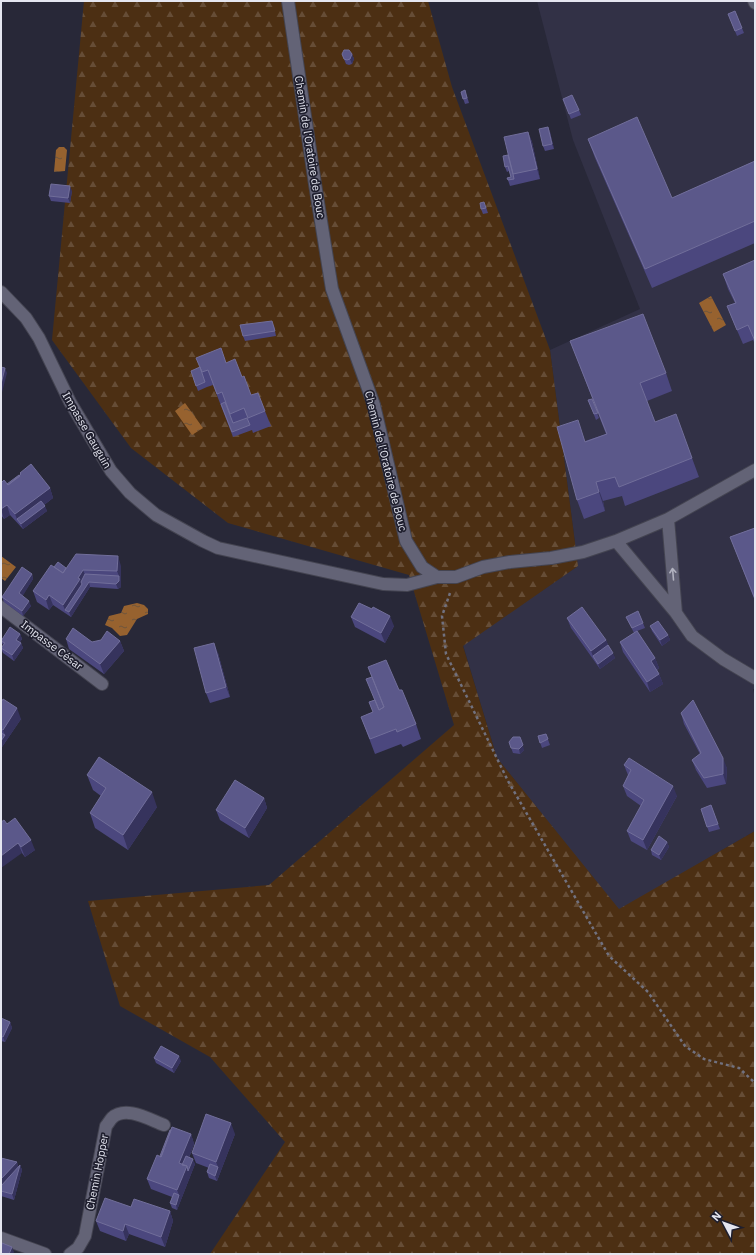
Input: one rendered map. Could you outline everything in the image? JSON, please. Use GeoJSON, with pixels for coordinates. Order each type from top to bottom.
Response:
{"type":"FeatureCollection","features":[{"type":"Feature","properties":{"kind":"street","name":"Chemin de l'Oratoire de Bouc"},"geometry":{"type":"LineString","coordinates":[[288,1],[332,289],[374,405],[406,541],[422,567],[437,576]]}},
{"type":"Feature","properties":{"kind":"street","name":"Impasse Gauguin"},"geometry":{"type":"LineString","coordinates":[[1,292],[26,318],[34,331],[70,402],[110,471],[130,493],[156,515],[218,548],[383,584],[407,585],[437,576]]}},
{"type":"Feature","properties":{"kind":"street"},"geometry":{"type":"LineString","coordinates":[[437,576],[456,577],[484,567],[583,552],[616,541],[668,519],[755,470]]}},
{"type":"Feature","properties":{"kind":"street"},"geometry":{"type":"LineString","coordinates":[[668,519],[676,613]]}},
{"type":"Feature","properties":{"kind":"street"},"geometry":{"type":"LineString","coordinates":[[616,541],[676,613],[692,636],[722,659],[755,678]]}},
{"type":"Feature","properties":{"kind":"street","name":"Impasse César"},"geometry":{"type":"LineString","coordinates":[[1,607],[102,684]]}},
{"type":"Feature","properties":{"kind":"street","name":"Chemin Hopper"},"geometry":{"type":"LineString","coordinates":[[70,1254],[78,1248],[85,1236],[106,1126],[112,1118],[121,1113],[131,1113],[164,1126]]}},
{"type":"Feature","properties":{"kind":"street"},"geometry":{"type":"LineString","coordinates":[[1,1238],[45,1254]]}},
{"type":"Feature","properties":{"kind":"path"},"geometry":{"type":"LineString","coordinates":[[456,577],[442,616],[446,654],[508,781],[608,956],[648,992],[684,1046],[704,1059],[739,1068],[755,1083]]}},
{"type":"Feature","properties":{"kind":"shaded area"},"geometry":{"type":"Polygon","coordinates":[[[537,1],[755,1],[755,689],[753,689],[755,698],[755,831],[619,910],[497,758],[463,645],[578,566],[550,350],[640,309],[573,140],[537,1]]]}},
{"type":"Feature","properties":{"kind":"green space"},"geometry":{"type":"Polygon","coordinates":[[[84,1],[428,1],[452,87],[550,350],[578,566],[463,646],[497,758],[619,909],[755,831],[755,1254],[210,1254],[285,1142],[210,1057],[120,1006],[88,901],[269,885],[454,725],[409,575],[228,523],[131,448],[52,340],[84,1]]]}},
{"type":"Feature","properties":{"kind":"water"},"geometry":{"type":"Polygon","coordinates":[[[59,147],[64,147],[67,150],[65,171],[54,172],[56,150],[59,147]]]}},
{"type":"Feature","properties":{"kind":"water"},"geometry":{"type":"Polygon","coordinates":[[[711,296],[726,325],[714,332],[699,303],[711,296]]]}},
{"type":"Feature","properties":{"kind":"water"},"geometry":{"type":"Polygon","coordinates":[[[185,403],[203,428],[192,435],[175,411],[185,403]]]}},
{"type":"Feature","properties":{"kind":"water"},"geometry":{"type":"Polygon","coordinates":[[[1,556],[16,567],[5,581],[1,578],[1,556]]]}},
{"type":"Feature","properties":{"kind":"water"},"geometry":{"type":"Polygon","coordinates":[[[137,603],[144,605],[148,609],[148,614],[137,619],[127,635],[120,636],[112,628],[105,625],[109,616],[121,613],[124,606],[137,603]]]}},
{"type":"Feature","properties":{"kind":"building"},"geometry":{"type":"Polygon","coordinates":[[[735,11],[742,28],[735,31],[728,14],[735,11]]]}},
{"type":"Feature","properties":{"kind":"building"},"geometry":{"type":"Polygon","coordinates":[[[344,50],[349,50],[352,54],[350,59],[344,59],[342,54],[344,50]]]}},
{"type":"Feature","properties":{"kind":"building"},"geometry":{"type":"Polygon","coordinates":[[[465,90],[467,98],[463,99],[461,92],[465,90]]]}},
{"type":"Feature","properties":{"kind":"building"},"geometry":{"type":"Polygon","coordinates":[[[572,95],[579,110],[569,114],[563,99],[572,95]]]}},
{"type":"Feature","properties":{"kind":"building"},"geometry":{"type":"Polygon","coordinates":[[[637,117],[672,198],[755,161],[755,221],[645,269],[588,139],[637,117]]]}},
{"type":"Feature","properties":{"kind":"building"},"geometry":{"type":"Polygon","coordinates":[[[548,127],[552,144],[543,146],[539,129],[548,127]]]}},
{"type":"Feature","properties":{"kind":"building"},"geometry":{"type":"Polygon","coordinates":[[[528,132],[537,169],[513,174],[504,137],[528,132]]]}},
{"type":"Feature","properties":{"kind":"building"},"geometry":{"type":"Polygon","coordinates":[[[508,155],[514,179],[508,180],[507,178],[511,177],[508,166],[505,167],[503,156],[508,155]]]}},
{"type":"Feature","properties":{"kind":"building"},"geometry":{"type":"Polygon","coordinates":[[[51,184],[70,186],[68,198],[49,196],[51,184]]]}},
{"type":"Feature","properties":{"kind":"building"},"geometry":{"type":"Polygon","coordinates":[[[484,202],[486,208],[481,209],[480,203],[484,202]]]}},
{"type":"Feature","properties":{"kind":"building"},"geometry":{"type":"Polygon","coordinates":[[[755,260],[755,341],[748,325],[737,330],[727,306],[736,303],[723,274],[755,260]]]}},
{"type":"Feature","properties":{"kind":"building"},"geometry":{"type":"Polygon","coordinates":[[[643,314],[666,373],[640,383],[655,422],[676,414],[692,458],[619,487],[615,477],[596,482],[599,492],[577,500],[557,427],[578,420],[585,442],[607,434],[570,341],[643,314]]]}},
{"type":"Feature","properties":{"kind":"building"},"geometry":{"type":"Polygon","coordinates":[[[272,321],[275,331],[243,336],[240,325],[272,321]]]}},
{"type":"Feature","properties":{"kind":"building"},"geometry":{"type":"Polygon","coordinates":[[[221,348],[226,363],[235,359],[242,377],[244,376],[251,395],[258,393],[265,411],[248,418],[244,408],[230,414],[222,392],[217,394],[208,370],[202,372],[196,358],[221,348]]]}},
{"type":"Feature","properties":{"kind":"building"},"geometry":{"type":"Polygon","coordinates":[[[1,367],[5,368],[1,384],[1,367]]]}},
{"type":"Feature","properties":{"kind":"building"},"geometry":{"type":"Polygon","coordinates":[[[200,367],[205,382],[196,386],[191,371],[200,367]]]}},
{"type":"Feature","properties":{"kind":"building"},"geometry":{"type":"Polygon","coordinates":[[[592,399],[598,413],[594,414],[588,400],[592,399]]]}},
{"type":"Feature","properties":{"kind":"building"},"geometry":{"type":"Polygon","coordinates":[[[225,402],[233,423],[247,418],[250,425],[232,432],[221,404],[225,402]]]}},
{"type":"Feature","properties":{"kind":"building"},"geometry":{"type":"Polygon","coordinates":[[[31,464],[50,488],[15,514],[7,505],[1,509],[1,483],[4,480],[8,485],[31,464]]]}},
{"type":"Feature","properties":{"kind":"building"},"geometry":{"type":"Polygon","coordinates":[[[19,475],[20,476],[8,485],[7,484],[19,475]]]}},
{"type":"Feature","properties":{"kind":"building"},"geometry":{"type":"Polygon","coordinates":[[[41,501],[45,506],[21,524],[17,519],[41,501]]]}},
{"type":"Feature","properties":{"kind":"building"},"geometry":{"type":"Polygon","coordinates":[[[755,528],[755,599],[730,537],[755,528]]]}},
{"type":"Feature","properties":{"kind":"building"},"geometry":{"type":"Polygon","coordinates":[[[76,554],[118,556],[117,571],[83,570],[78,578],[80,579],[63,605],[49,595],[46,600],[33,591],[51,565],[63,573],[76,554]]]}},
{"type":"Feature","properties":{"kind":"building"},"geometry":{"type":"Polygon","coordinates":[[[58,562],[66,568],[63,573],[54,567],[58,562]]]}},
{"type":"Feature","properties":{"kind":"building"},"geometry":{"type":"Polygon","coordinates":[[[22,567],[32,574],[19,593],[29,601],[22,611],[2,597],[22,567]]]}},
{"type":"Feature","properties":{"kind":"building"},"geometry":{"type":"Polygon","coordinates":[[[85,574],[119,576],[119,581],[116,584],[89,582],[69,612],[65,610],[82,584],[81,582],[85,574]]]}},
{"type":"Feature","properties":{"kind":"building"},"geometry":{"type":"Polygon","coordinates":[[[359,603],[372,609],[373,607],[390,616],[381,633],[351,617],[359,603]]]}},
{"type":"Feature","properties":{"kind":"building"},"geometry":{"type":"Polygon","coordinates":[[[582,607],[606,640],[591,651],[567,618],[582,607]]]}},
{"type":"Feature","properties":{"kind":"building"},"geometry":{"type":"Polygon","coordinates":[[[638,611],[643,623],[632,628],[626,617],[638,611]]]}},
{"type":"Feature","properties":{"kind":"building"},"geometry":{"type":"Polygon","coordinates":[[[658,621],[668,635],[660,640],[650,626],[658,621]]]}},
{"type":"Feature","properties":{"kind":"building"},"geometry":{"type":"Polygon","coordinates":[[[10,627],[20,634],[16,640],[21,643],[12,655],[1,648],[5,643],[1,641],[10,627]]]}},
{"type":"Feature","properties":{"kind":"building"},"geometry":{"type":"Polygon","coordinates":[[[73,628],[92,642],[101,640],[107,631],[120,641],[100,664],[66,639],[73,628]]]}},
{"type":"Feature","properties":{"kind":"building"},"geometry":{"type":"Polygon","coordinates":[[[637,631],[655,658],[651,661],[659,674],[647,682],[620,642],[637,631]]]}},
{"type":"Feature","properties":{"kind":"building"},"geometry":{"type":"Polygon","coordinates":[[[214,643],[226,687],[206,693],[194,648],[214,643]]]}},
{"type":"Feature","properties":{"kind":"building"},"geometry":{"type":"Polygon","coordinates":[[[608,645],[613,653],[598,664],[593,656],[608,645]]]}},
{"type":"Feature","properties":{"kind":"building"},"geometry":{"type":"Polygon","coordinates":[[[386,660],[399,690],[402,690],[416,724],[397,732],[396,729],[370,739],[361,717],[373,712],[369,702],[375,700],[379,710],[384,707],[368,667],[386,660]]]}},
{"type":"Feature","properties":{"kind":"building"},"geometry":{"type":"Polygon","coordinates":[[[372,677],[384,707],[379,710],[366,679],[372,677]]]}},
{"type":"Feature","properties":{"kind":"building"},"geometry":{"type":"Polygon","coordinates":[[[3,699],[17,708],[3,730],[1,729],[1,701],[3,699]]]}},
{"type":"Feature","properties":{"kind":"building"},"geometry":{"type":"Polygon","coordinates":[[[693,700],[723,758],[723,774],[704,778],[692,760],[701,753],[681,713],[693,700]]]}},
{"type":"Feature","properties":{"kind":"building"},"geometry":{"type":"Polygon","coordinates":[[[1,733],[5,735],[1,741],[1,733]]]}},
{"type":"Feature","properties":{"kind":"building"},"geometry":{"type":"Polygon","coordinates":[[[546,734],[548,739],[540,743],[538,736],[546,734]]]}},
{"type":"Feature","properties":{"kind":"building"},"geometry":{"type":"Polygon","coordinates":[[[513,737],[520,737],[523,745],[519,749],[511,748],[509,742],[513,737]]]}},
{"type":"Feature","properties":{"kind":"building"},"geometry":{"type":"Polygon","coordinates":[[[99,757],[152,792],[123,835],[90,813],[106,788],[87,775],[99,757]]]}},
{"type":"Feature","properties":{"kind":"building"},"geometry":{"type":"Polygon","coordinates":[[[629,758],[673,786],[643,840],[627,831],[644,800],[623,786],[631,770],[624,765],[629,758]]]}},
{"type":"Feature","properties":{"kind":"building"},"geometry":{"type":"Polygon","coordinates":[[[235,780],[264,798],[245,828],[216,810],[235,780]]]}},
{"type":"Feature","properties":{"kind":"building"},"geometry":{"type":"Polygon","coordinates":[[[711,805],[718,824],[707,827],[701,809],[711,805]]]}},
{"type":"Feature","properties":{"kind":"building"},"geometry":{"type":"Polygon","coordinates":[[[15,818],[31,840],[21,847],[18,843],[1,856],[1,822],[4,820],[7,824],[15,818]]]}},
{"type":"Feature","properties":{"kind":"building"},"geometry":{"type":"Polygon","coordinates":[[[659,836],[667,842],[659,855],[651,850],[659,836]]]}},
{"type":"Feature","properties":{"kind":"building"},"geometry":{"type":"Polygon","coordinates":[[[1,1018],[10,1022],[3,1037],[1,1036],[1,1018]]]}},
{"type":"Feature","properties":{"kind":"building"},"geometry":{"type":"Polygon","coordinates":[[[161,1046],[179,1056],[172,1068],[154,1058],[161,1046]]]}},
{"type":"Feature","properties":{"kind":"building"},"geometry":{"type":"Polygon","coordinates":[[[206,1114],[231,1123],[216,1162],[192,1153],[206,1114]]]}},
{"type":"Feature","properties":{"kind":"building"},"geometry":{"type":"Polygon","coordinates":[[[172,1127],[191,1134],[179,1163],[187,1166],[177,1190],[147,1179],[157,1155],[161,1157],[172,1127]]]}},
{"type":"Feature","properties":{"kind":"building"},"geometry":{"type":"Polygon","coordinates":[[[171,1130],[161,1157],[160,1156],[171,1130]]]}},
{"type":"Feature","properties":{"kind":"building"},"geometry":{"type":"Polygon","coordinates":[[[186,1156],[193,1159],[188,1171],[187,1166],[182,1165],[186,1156]]]}},
{"type":"Feature","properties":{"kind":"building"},"geometry":{"type":"Polygon","coordinates":[[[1,1158],[17,1162],[1,1179],[1,1158]]]}},
{"type":"Feature","properties":{"kind":"building"},"geometry":{"type":"Polygon","coordinates":[[[210,1164],[218,1167],[215,1176],[207,1172],[210,1164]]]}},
{"type":"Feature","properties":{"kind":"building"},"geometry":{"type":"Polygon","coordinates":[[[20,1165],[12,1194],[1,1191],[1,1186],[20,1165]]]}},
{"type":"Feature","properties":{"kind":"building"},"geometry":{"type":"Polygon","coordinates":[[[174,1193],[179,1195],[176,1205],[170,1203],[174,1193]]]}},
{"type":"Feature","properties":{"kind":"building"},"geometry":{"type":"Polygon","coordinates":[[[105,1198],[131,1207],[134,1199],[170,1211],[161,1237],[125,1224],[123,1231],[96,1221],[105,1198]]]}},
{"type":"Feature","properties":{"kind":"building"},"geometry":{"type":"Polygon","coordinates":[[[2,1243],[12,1247],[9,1254],[1,1254],[2,1243]]]}}]}
